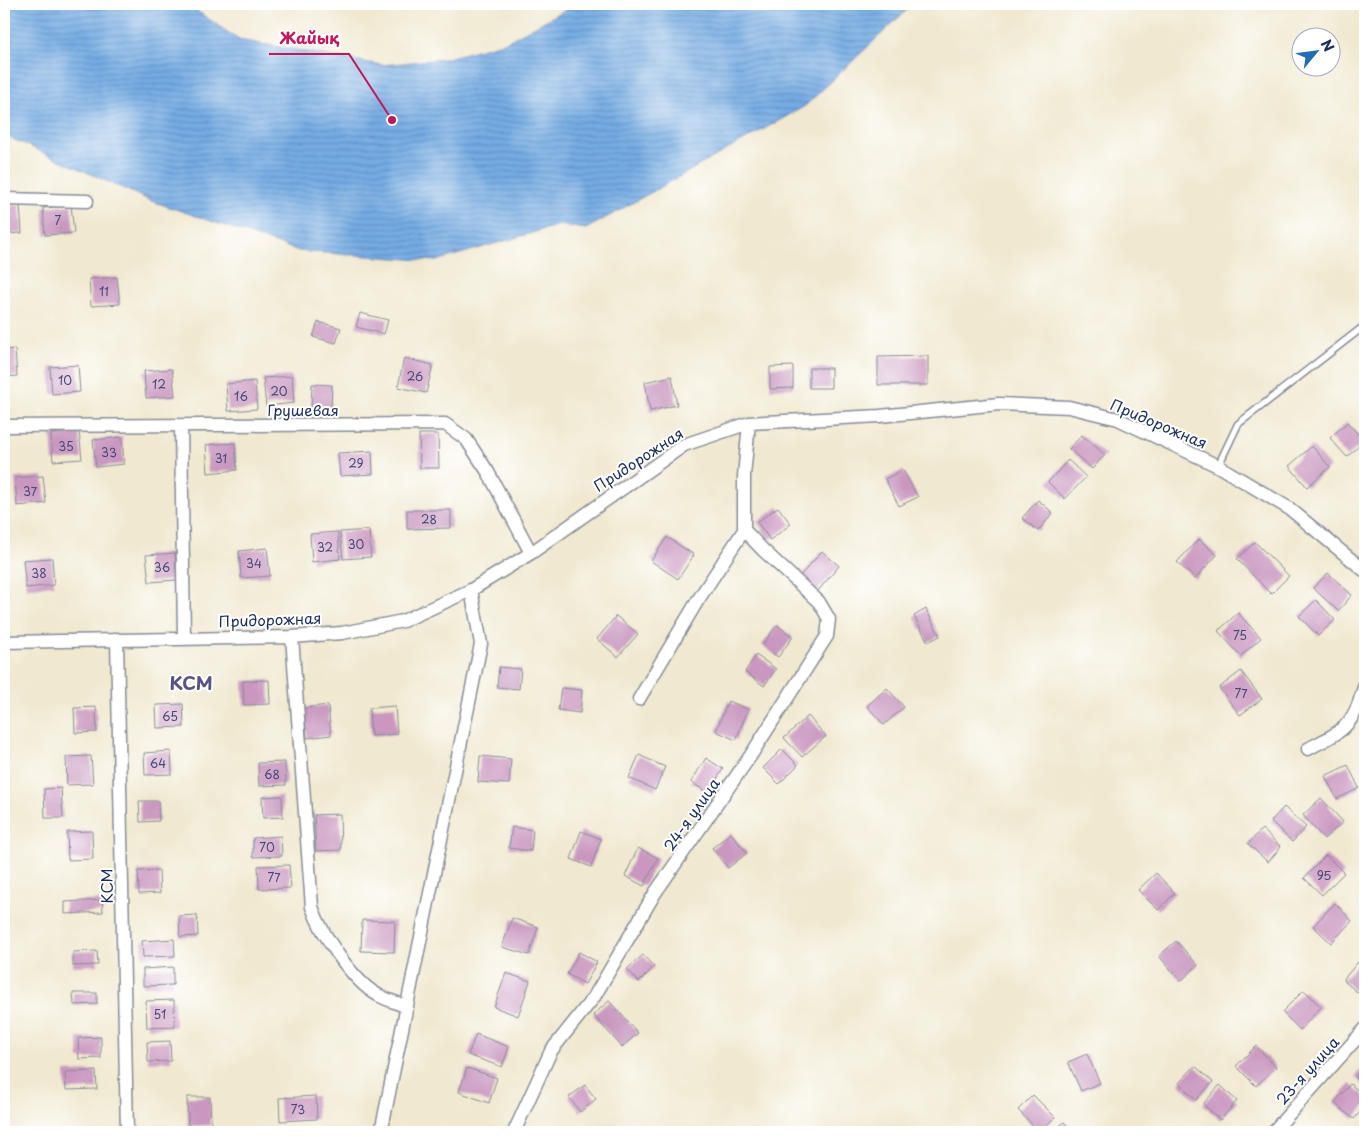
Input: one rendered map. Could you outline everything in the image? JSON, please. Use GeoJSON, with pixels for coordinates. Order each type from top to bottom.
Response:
{"type":"FeatureCollection","features":[{"type":"Feature","properties":{"kind":"street"},"geometry":{"type":"LineString","coordinates":[[4,199],[88,201]]}},
{"type":"Feature","properties":{"kind":"street","name":"Придорожная"},"geometry":{"type":"LineString","coordinates":[[4,642],[292,636],[342,632],[403,621],[471,590],[531,552],[684,445],[748,423],[880,416],[999,404],[1070,407],[1118,419],[1218,466],[1290,509],[1365,571]]}},
{"type":"Feature","properties":{"kind":"street"},"geometry":{"type":"LineString","coordinates":[[639,699],[698,600],[744,530],[744,476],[748,423]]}},
{"type":"Feature","properties":{"kind":"street","name":"Грушевая"},"geometry":{"type":"LineString","coordinates":[[4,426],[445,424],[466,439],[488,472],[531,552]]}},
{"type":"Feature","properties":{"kind":"street"},"geometry":{"type":"LineString","coordinates":[[181,426],[184,638]]}},
{"type":"Feature","properties":{"kind":"street","name":"24-я улица"},"geometry":{"type":"LineString","coordinates":[[514,1132],[551,1051],[594,997],[655,894],[751,755],[827,636],[829,619],[819,602],[744,530]]}},
{"type":"Feature","properties":{"kind":"street"},"geometry":{"type":"LineString","coordinates":[[381,1132],[481,644],[471,590]]}},
{"type":"Feature","properties":{"kind":"street"},"geometry":{"type":"LineString","coordinates":[[292,636],[312,907],[316,918],[347,968],[377,995],[407,1007]]}},
{"type":"Feature","properties":{"kind":"street","name":"КСМ"},"geometry":{"type":"LineString","coordinates":[[116,639],[127,1132]]}},
{"type":"Feature","properties":{"kind":"street"},"geometry":{"type":"LineString","coordinates":[[1308,749],[1348,724],[1365,684]]}},
{"type":"Feature","properties":{"kind":"street","name":"23-я улица"},"geometry":{"type":"LineString","coordinates":[[1274,1132],[1365,1029]]}},
{"type":"Feature","properties":{"kind":"lane"},"geometry":{"type":"LineString","coordinates":[[1218,466],[1238,424],[1363,327]]}},
{"type":"Feature","properties":{"kind":"water"},"geometry":{"type":"Polygon","coordinates":[[[4,4],[187,4],[239,40],[382,65],[444,59],[506,42],[576,4],[913,4],[805,106],[586,229],[559,225],[436,261],[299,251],[149,200],[4,135],[4,4]]]}},
{"type":"Feature","properties":{"kind":"building"},"geometry":{"type":"Polygon","coordinates":[[[20,205],[22,233],[4,234],[4,207],[20,205]]]}},
{"type":"Feature","properties":{"kind":"building"},"geometry":{"type":"Polygon","coordinates":[[[71,205],[74,233],[45,235],[43,208],[71,205]]]}},
{"type":"Feature","properties":{"kind":"building"},"geometry":{"type":"Polygon","coordinates":[[[117,277],[120,304],[91,306],[89,279],[117,277]]]}},
{"type":"Feature","properties":{"kind":"building"},"geometry":{"type":"Polygon","coordinates":[[[360,313],[388,320],[384,334],[356,327],[360,313]]]}},
{"type":"Feature","properties":{"kind":"building"},"geometry":{"type":"Polygon","coordinates":[[[318,322],[341,328],[336,343],[313,337],[318,322]]]}},
{"type":"Feature","properties":{"kind":"building"},"geometry":{"type":"Polygon","coordinates":[[[15,349],[17,376],[4,377],[4,350],[15,349]]]}},
{"type":"Feature","properties":{"kind":"building"},"geometry":{"type":"Polygon","coordinates":[[[928,356],[928,385],[878,385],[878,357],[928,356]]]}},
{"type":"Feature","properties":{"kind":"building"},"geometry":{"type":"Polygon","coordinates":[[[404,358],[433,365],[426,393],[398,387],[404,358]]]}},
{"type":"Feature","properties":{"kind":"building"},"geometry":{"type":"Polygon","coordinates":[[[78,365],[80,392],[52,394],[50,367],[78,365]]]}},
{"type":"Feature","properties":{"kind":"building"},"geometry":{"type":"Polygon","coordinates":[[[793,366],[793,388],[770,389],[770,367],[793,366]]]}},
{"type":"Feature","properties":{"kind":"building"},"geometry":{"type":"Polygon","coordinates":[[[809,368],[831,368],[831,388],[809,388],[809,368]]]}},
{"type":"Feature","properties":{"kind":"building"},"geometry":{"type":"Polygon","coordinates":[[[172,369],[175,396],[146,398],[144,371],[172,369]]]}},
{"type":"Feature","properties":{"kind":"building"},"geometry":{"type":"Polygon","coordinates":[[[292,376],[294,403],[266,406],[263,378],[292,376]]]}},
{"type":"Feature","properties":{"kind":"building"},"geometry":{"type":"Polygon","coordinates":[[[672,376],[677,405],[650,411],[645,382],[672,376]]]}},
{"type":"Feature","properties":{"kind":"building"},"geometry":{"type":"Polygon","coordinates":[[[255,381],[257,409],[228,411],[226,384],[255,381]]]}},
{"type":"Feature","properties":{"kind":"building"},"geometry":{"type":"Polygon","coordinates":[[[312,384],[332,385],[331,412],[311,411],[312,384]]]}},
{"type":"Feature","properties":{"kind":"building"},"geometry":{"type":"Polygon","coordinates":[[[1347,422],[1364,441],[1347,457],[1330,438],[1347,422]]]}},
{"type":"Feature","properties":{"kind":"building"},"geometry":{"type":"Polygon","coordinates":[[[79,431],[82,459],[53,461],[51,434],[79,431]]]}},
{"type":"Feature","properties":{"kind":"building"},"geometry":{"type":"Polygon","coordinates":[[[419,434],[438,434],[439,468],[420,468],[419,434]]]}},
{"type":"Feature","properties":{"kind":"building"},"geometry":{"type":"Polygon","coordinates":[[[1082,435],[1105,455],[1092,469],[1069,449],[1082,435]]]}},
{"type":"Feature","properties":{"kind":"building"},"geometry":{"type":"Polygon","coordinates":[[[122,437],[124,464],[96,467],[93,440],[122,437]]]}},
{"type":"Feature","properties":{"kind":"building"},"geometry":{"type":"Polygon","coordinates":[[[235,443],[237,470],[208,473],[206,445],[235,443]]]}},
{"type":"Feature","properties":{"kind":"building"},"geometry":{"type":"Polygon","coordinates":[[[1312,446],[1330,467],[1307,487],[1289,466],[1312,446]]]}},
{"type":"Feature","properties":{"kind":"building"},"geometry":{"type":"Polygon","coordinates":[[[372,451],[373,474],[340,476],[338,453],[372,451]]]}},
{"type":"Feature","properties":{"kind":"building"},"geometry":{"type":"Polygon","coordinates":[[[1068,460],[1086,477],[1065,499],[1048,482],[1068,460]]]}},
{"type":"Feature","properties":{"kind":"building"},"geometry":{"type":"Polygon","coordinates":[[[903,470],[918,497],[899,506],[885,479],[903,470]]]}},
{"type":"Feature","properties":{"kind":"building"},"geometry":{"type":"Polygon","coordinates":[[[43,476],[46,503],[17,506],[15,478],[43,476]]]}},
{"type":"Feature","properties":{"kind":"building"},"geometry":{"type":"Polygon","coordinates":[[[1038,500],[1053,513],[1038,531],[1022,518],[1038,500]]]}},
{"type":"Feature","properties":{"kind":"building"},"geometry":{"type":"Polygon","coordinates":[[[778,507],[791,524],[770,540],[757,522],[778,507]]]}},
{"type":"Feature","properties":{"kind":"building"},"geometry":{"type":"Polygon","coordinates":[[[407,510],[451,510],[451,528],[407,529],[407,510]]]}},
{"type":"Feature","properties":{"kind":"building"},"geometry":{"type":"Polygon","coordinates":[[[369,530],[371,557],[343,559],[340,532],[369,530]]]}},
{"type":"Feature","properties":{"kind":"building"},"geometry":{"type":"Polygon","coordinates":[[[338,532],[340,559],[312,562],[310,534],[338,532]]]}},
{"type":"Feature","properties":{"kind":"building"},"geometry":{"type":"Polygon","coordinates":[[[667,537],[694,555],[678,579],[651,561],[667,537]]]}},
{"type":"Feature","properties":{"kind":"building"},"geometry":{"type":"Polygon","coordinates":[[[1199,539],[1217,555],[1195,579],[1177,562],[1199,539]]]}},
{"type":"Feature","properties":{"kind":"building"},"geometry":{"type":"Polygon","coordinates":[[[1255,542],[1289,576],[1271,594],[1237,559],[1255,542]]]}},
{"type":"Feature","properties":{"kind":"building"},"geometry":{"type":"Polygon","coordinates":[[[267,548],[270,576],[241,578],[239,551],[267,548]]]}},
{"type":"Feature","properties":{"kind":"building"},"geometry":{"type":"Polygon","coordinates":[[[822,551],[839,566],[817,592],[799,577],[822,551]]]}},
{"type":"Feature","properties":{"kind":"building"},"geometry":{"type":"Polygon","coordinates":[[[175,553],[177,580],[149,582],[146,555],[175,553]]]}},
{"type":"Feature","properties":{"kind":"building"},"geometry":{"type":"Polygon","coordinates":[[[52,558],[54,585],[26,588],[23,560],[52,558]]]}},
{"type":"Feature","properties":{"kind":"building"},"geometry":{"type":"Polygon","coordinates":[[[1328,573],[1352,595],[1338,611],[1313,588],[1328,573]]]}},
{"type":"Feature","properties":{"kind":"building"},"geometry":{"type":"Polygon","coordinates":[[[1316,600],[1335,620],[1318,636],[1299,616],[1316,600]]]}},
{"type":"Feature","properties":{"kind":"building"},"geometry":{"type":"Polygon","coordinates":[[[926,609],[940,636],[928,642],[914,616],[926,609]]]}},
{"type":"Feature","properties":{"kind":"building"},"geometry":{"type":"Polygon","coordinates":[[[1238,613],[1261,638],[1241,656],[1218,631],[1238,613]]]}},
{"type":"Feature","properties":{"kind":"building"},"geometry":{"type":"Polygon","coordinates":[[[616,616],[638,634],[618,657],[597,639],[616,616]]]}},
{"type":"Feature","properties":{"kind":"building"},"geometry":{"type":"Polygon","coordinates":[[[777,625],[793,637],[778,657],[762,645],[777,625]]]}},
{"type":"Feature","properties":{"kind":"building"},"geometry":{"type":"Polygon","coordinates":[[[756,655],[776,669],[764,686],[745,672],[756,655]]]}},
{"type":"Feature","properties":{"kind":"building"},"geometry":{"type":"Polygon","coordinates":[[[499,667],[521,669],[519,689],[497,687],[499,667]]]}},
{"type":"Feature","properties":{"kind":"building"},"geometry":{"type":"Polygon","coordinates":[[[1241,671],[1262,699],[1240,715],[1219,688],[1241,671]]]}},
{"type":"Feature","properties":{"kind":"building"},"geometry":{"type":"Polygon","coordinates":[[[269,680],[270,704],[244,705],[243,681],[269,680]]]}},
{"type":"Feature","properties":{"kind":"building"},"geometry":{"type":"Polygon","coordinates":[[[561,688],[582,690],[580,713],[558,710],[561,688]]]}},
{"type":"Feature","properties":{"kind":"building"},"geometry":{"type":"Polygon","coordinates":[[[887,688],[904,707],[884,725],[867,706],[887,688]]]}},
{"type":"Feature","properties":{"kind":"building"},"geometry":{"type":"Polygon","coordinates":[[[728,701],[748,709],[736,740],[716,731],[728,701]]]}},
{"type":"Feature","properties":{"kind":"building"},"geometry":{"type":"Polygon","coordinates":[[[183,704],[184,727],[157,728],[156,705],[183,704]]]}},
{"type":"Feature","properties":{"kind":"building"},"geometry":{"type":"Polygon","coordinates":[[[328,705],[331,735],[307,738],[304,708],[328,705]]]}},
{"type":"Feature","properties":{"kind":"building"},"geometry":{"type":"Polygon","coordinates":[[[395,706],[397,734],[371,736],[369,708],[395,706]]]}},
{"type":"Feature","properties":{"kind":"building"},"geometry":{"type":"Polygon","coordinates":[[[96,707],[97,732],[75,733],[74,708],[96,707]]]}},
{"type":"Feature","properties":{"kind":"building"},"geometry":{"type":"Polygon","coordinates":[[[808,716],[826,736],[802,757],[784,738],[808,716]]]}},
{"type":"Feature","properties":{"kind":"building"},"geometry":{"type":"Polygon","coordinates":[[[782,749],[798,765],[779,784],[763,768],[782,749]]]}},
{"type":"Feature","properties":{"kind":"building"},"geometry":{"type":"Polygon","coordinates":[[[171,751],[172,774],[145,775],[144,753],[171,751]]]}},
{"type":"Feature","properties":{"kind":"building"},"geometry":{"type":"Polygon","coordinates":[[[639,755],[665,767],[655,790],[629,778],[639,755]]]}},
{"type":"Feature","properties":{"kind":"building"},"geometry":{"type":"Polygon","coordinates":[[[91,756],[93,784],[67,785],[66,757],[91,756]]]}},
{"type":"Feature","properties":{"kind":"building"},"geometry":{"type":"Polygon","coordinates":[[[480,756],[511,759],[509,784],[478,782],[480,756]]]}},
{"type":"Feature","properties":{"kind":"building"},"geometry":{"type":"Polygon","coordinates":[[[706,758],[723,769],[708,793],[691,782],[706,758]]]}},
{"type":"Feature","properties":{"kind":"building"},"geometry":{"type":"Polygon","coordinates":[[[285,762],[286,785],[259,786],[258,763],[285,762]]]}},
{"type":"Feature","properties":{"kind":"building"},"geometry":{"type":"Polygon","coordinates":[[[1348,765],[1359,788],[1337,799],[1325,776],[1348,765]]]}},
{"type":"Feature","properties":{"kind":"building"},"geometry":{"type":"Polygon","coordinates":[[[61,788],[63,818],[45,818],[44,789],[61,788]]]}},
{"type":"Feature","properties":{"kind":"building"},"geometry":{"type":"Polygon","coordinates":[[[282,796],[283,817],[263,818],[262,797],[282,796]]]}},
{"type":"Feature","properties":{"kind":"building"},"geometry":{"type":"Polygon","coordinates":[[[1321,798],[1343,822],[1324,839],[1303,815],[1321,798]]]}},
{"type":"Feature","properties":{"kind":"building"},"geometry":{"type":"Polygon","coordinates":[[[139,801],[158,801],[159,821],[140,822],[139,801]]]}},
{"type":"Feature","properties":{"kind":"building"},"geometry":{"type":"Polygon","coordinates":[[[1284,807],[1306,827],[1292,842],[1271,821],[1284,807]]]}},
{"type":"Feature","properties":{"kind":"building"},"geometry":{"type":"Polygon","coordinates":[[[340,814],[341,850],[316,851],[314,815],[340,814]]]}},
{"type":"Feature","properties":{"kind":"building"},"geometry":{"type":"Polygon","coordinates":[[[512,827],[533,830],[531,851],[509,848],[512,827]]]}},
{"type":"Feature","properties":{"kind":"building"},"geometry":{"type":"Polygon","coordinates":[[[1262,829],[1281,847],[1268,862],[1248,844],[1262,829]]]}},
{"type":"Feature","properties":{"kind":"building"},"geometry":{"type":"Polygon","coordinates":[[[92,831],[93,859],[68,860],[67,832],[92,831]]]}},
{"type":"Feature","properties":{"kind":"building"},"geometry":{"type":"Polygon","coordinates":[[[581,831],[601,839],[591,867],[571,859],[581,831]]]}},
{"type":"Feature","properties":{"kind":"building"},"geometry":{"type":"Polygon","coordinates":[[[731,833],[747,853],[728,868],[712,848],[731,833]]]}},
{"type":"Feature","properties":{"kind":"building"},"geometry":{"type":"Polygon","coordinates":[[[281,836],[282,856],[253,857],[253,838],[281,836]]]}},
{"type":"Feature","properties":{"kind":"building"},"geometry":{"type":"Polygon","coordinates":[[[638,848],[658,858],[644,886],[625,876],[638,848]]]}},
{"type":"Feature","properties":{"kind":"building"},"geometry":{"type":"Polygon","coordinates":[[[1326,855],[1344,873],[1322,895],[1304,878],[1326,855]]]}},
{"type":"Feature","properties":{"kind":"building"},"geometry":{"type":"Polygon","coordinates":[[[289,865],[291,888],[259,889],[258,866],[289,865]]]}},
{"type":"Feature","properties":{"kind":"building"},"geometry":{"type":"Polygon","coordinates":[[[159,870],[160,893],[139,894],[138,871],[159,870]]]}},
{"type":"Feature","properties":{"kind":"building"},"geometry":{"type":"Polygon","coordinates":[[[1156,873],[1175,893],[1158,910],[1138,890],[1156,873]]]}},
{"type":"Feature","properties":{"kind":"building"},"geometry":{"type":"Polygon","coordinates":[[[102,900],[103,912],[65,914],[65,902],[102,900]]]}},
{"type":"Feature","properties":{"kind":"building"},"geometry":{"type":"Polygon","coordinates":[[[1335,903],[1352,921],[1331,943],[1313,926],[1335,903]]]}},
{"type":"Feature","properties":{"kind":"building"},"geometry":{"type":"Polygon","coordinates":[[[197,915],[198,936],[180,937],[179,916],[197,915]]]}},
{"type":"Feature","properties":{"kind":"building"},"geometry":{"type":"Polygon","coordinates":[[[512,918],[538,927],[529,955],[502,947],[512,918]]]}},
{"type":"Feature","properties":{"kind":"building"},"geometry":{"type":"Polygon","coordinates":[[[362,920],[395,921],[394,952],[361,951],[362,920]]]}},
{"type":"Feature","properties":{"kind":"building"},"geometry":{"type":"Polygon","coordinates":[[[174,939],[175,956],[143,957],[142,941],[174,939]]]}},
{"type":"Feature","properties":{"kind":"building"},"geometry":{"type":"Polygon","coordinates":[[[1176,941],[1198,965],[1181,981],[1159,956],[1176,941]]]}},
{"type":"Feature","properties":{"kind":"building"},"geometry":{"type":"Polygon","coordinates":[[[97,951],[98,965],[73,966],[73,952],[97,951]]]}},
{"type":"Feature","properties":{"kind":"building"},"geometry":{"type":"Polygon","coordinates":[[[579,952],[597,962],[585,984],[567,974],[579,952]]]}},
{"type":"Feature","properties":{"kind":"building"},"geometry":{"type":"Polygon","coordinates":[[[643,955],[654,967],[639,982],[627,969],[643,955]]]}},
{"type":"Feature","properties":{"kind":"building"},"geometry":{"type":"Polygon","coordinates":[[[1358,962],[1365,968],[1365,999],[1343,980],[1358,962]]]}},
{"type":"Feature","properties":{"kind":"building"},"geometry":{"type":"Polygon","coordinates":[[[173,967],[173,985],[143,986],[143,969],[173,967]]]}},
{"type":"Feature","properties":{"kind":"building"},"geometry":{"type":"Polygon","coordinates":[[[506,973],[530,981],[518,1016],[494,1007],[506,973]]]}},
{"type":"Feature","properties":{"kind":"building"},"geometry":{"type":"Polygon","coordinates":[[[1304,990],[1321,1007],[1300,1030],[1282,1012],[1304,990]]]}},
{"type":"Feature","properties":{"kind":"building"},"geometry":{"type":"Polygon","coordinates":[[[73,993],[97,993],[97,1004],[74,1005],[73,993]]]}},
{"type":"Feature","properties":{"kind":"building"},"geometry":{"type":"Polygon","coordinates":[[[174,1000],[175,1027],[147,1028],[146,1001],[174,1000]]]}},
{"type":"Feature","properties":{"kind":"building"},"geometry":{"type":"Polygon","coordinates":[[[609,1001],[638,1033],[622,1047],[593,1015],[609,1001]]]}},
{"type":"Feature","properties":{"kind":"building"},"geometry":{"type":"Polygon","coordinates":[[[476,1034],[509,1047],[502,1067],[468,1055],[476,1034]]]}},
{"type":"Feature","properties":{"kind":"building"},"geometry":{"type":"Polygon","coordinates":[[[101,1037],[101,1058],[79,1059],[78,1038],[101,1037]]]}},
{"type":"Feature","properties":{"kind":"building"},"geometry":{"type":"Polygon","coordinates":[[[170,1041],[171,1061],[148,1062],[147,1042],[170,1041]]]}},
{"type":"Feature","properties":{"kind":"building"},"geometry":{"type":"Polygon","coordinates":[[[1256,1046],[1276,1067],[1256,1086],[1236,1066],[1256,1046]]]}},
{"type":"Feature","properties":{"kind":"building"},"geometry":{"type":"Polygon","coordinates":[[[1087,1054],[1100,1083],[1081,1091],[1068,1062],[1087,1054]]]}},
{"type":"Feature","properties":{"kind":"building"},"geometry":{"type":"Polygon","coordinates":[[[1365,1065],[1365,1086],[1355,1077],[1365,1065]]]}},
{"type":"Feature","properties":{"kind":"building"},"geometry":{"type":"Polygon","coordinates":[[[1195,1066],[1213,1082],[1196,1100],[1179,1083],[1195,1066]]]}},
{"type":"Feature","properties":{"kind":"building"},"geometry":{"type":"Polygon","coordinates":[[[467,1068],[497,1078],[489,1103],[459,1092],[467,1068]]]}},
{"type":"Feature","properties":{"kind":"building"},"geometry":{"type":"Polygon","coordinates":[[[96,1071],[97,1089],[66,1090],[65,1072],[96,1071]]]}},
{"type":"Feature","properties":{"kind":"building"},"geometry":{"type":"Polygon","coordinates":[[[1350,1084],[1365,1096],[1365,1106],[1354,1119],[1334,1103],[1350,1084]]]}},
{"type":"Feature","properties":{"kind":"building"},"geometry":{"type":"Polygon","coordinates":[[[585,1085],[596,1099],[580,1112],[569,1097],[585,1085]]]}},
{"type":"Feature","properties":{"kind":"building"},"geometry":{"type":"Polygon","coordinates":[[[1220,1085],[1237,1101],[1220,1120],[1203,1104],[1220,1085]]]}},
{"type":"Feature","properties":{"kind":"building"},"geometry":{"type":"Polygon","coordinates":[[[1033,1095],[1055,1117],[1039,1132],[1018,1110],[1033,1095]]]}},
{"type":"Feature","properties":{"kind":"building"},"geometry":{"type":"Polygon","coordinates":[[[316,1096],[317,1119],[280,1121],[279,1098],[316,1096]]]}},
{"type":"Feature","properties":{"kind":"building"},"geometry":{"type":"Polygon","coordinates":[[[187,1097],[210,1097],[211,1125],[188,1126],[187,1097]]]}},
{"type":"Feature","properties":{"kind":"building"},"geometry":{"type":"Polygon","coordinates":[[[1064,1122],[1074,1132],[1053,1132],[1064,1122]]]}},
{"type":"Feature","properties":{"kind":"place","name":"Жайық"},"geometry":{"type":"Point","coordinates":[392,120]}},
{"type":"Feature","properties":{"kind":"district","name":"КСМ"},"geometry":{"type":"Point","coordinates":[191,682]}}]}
